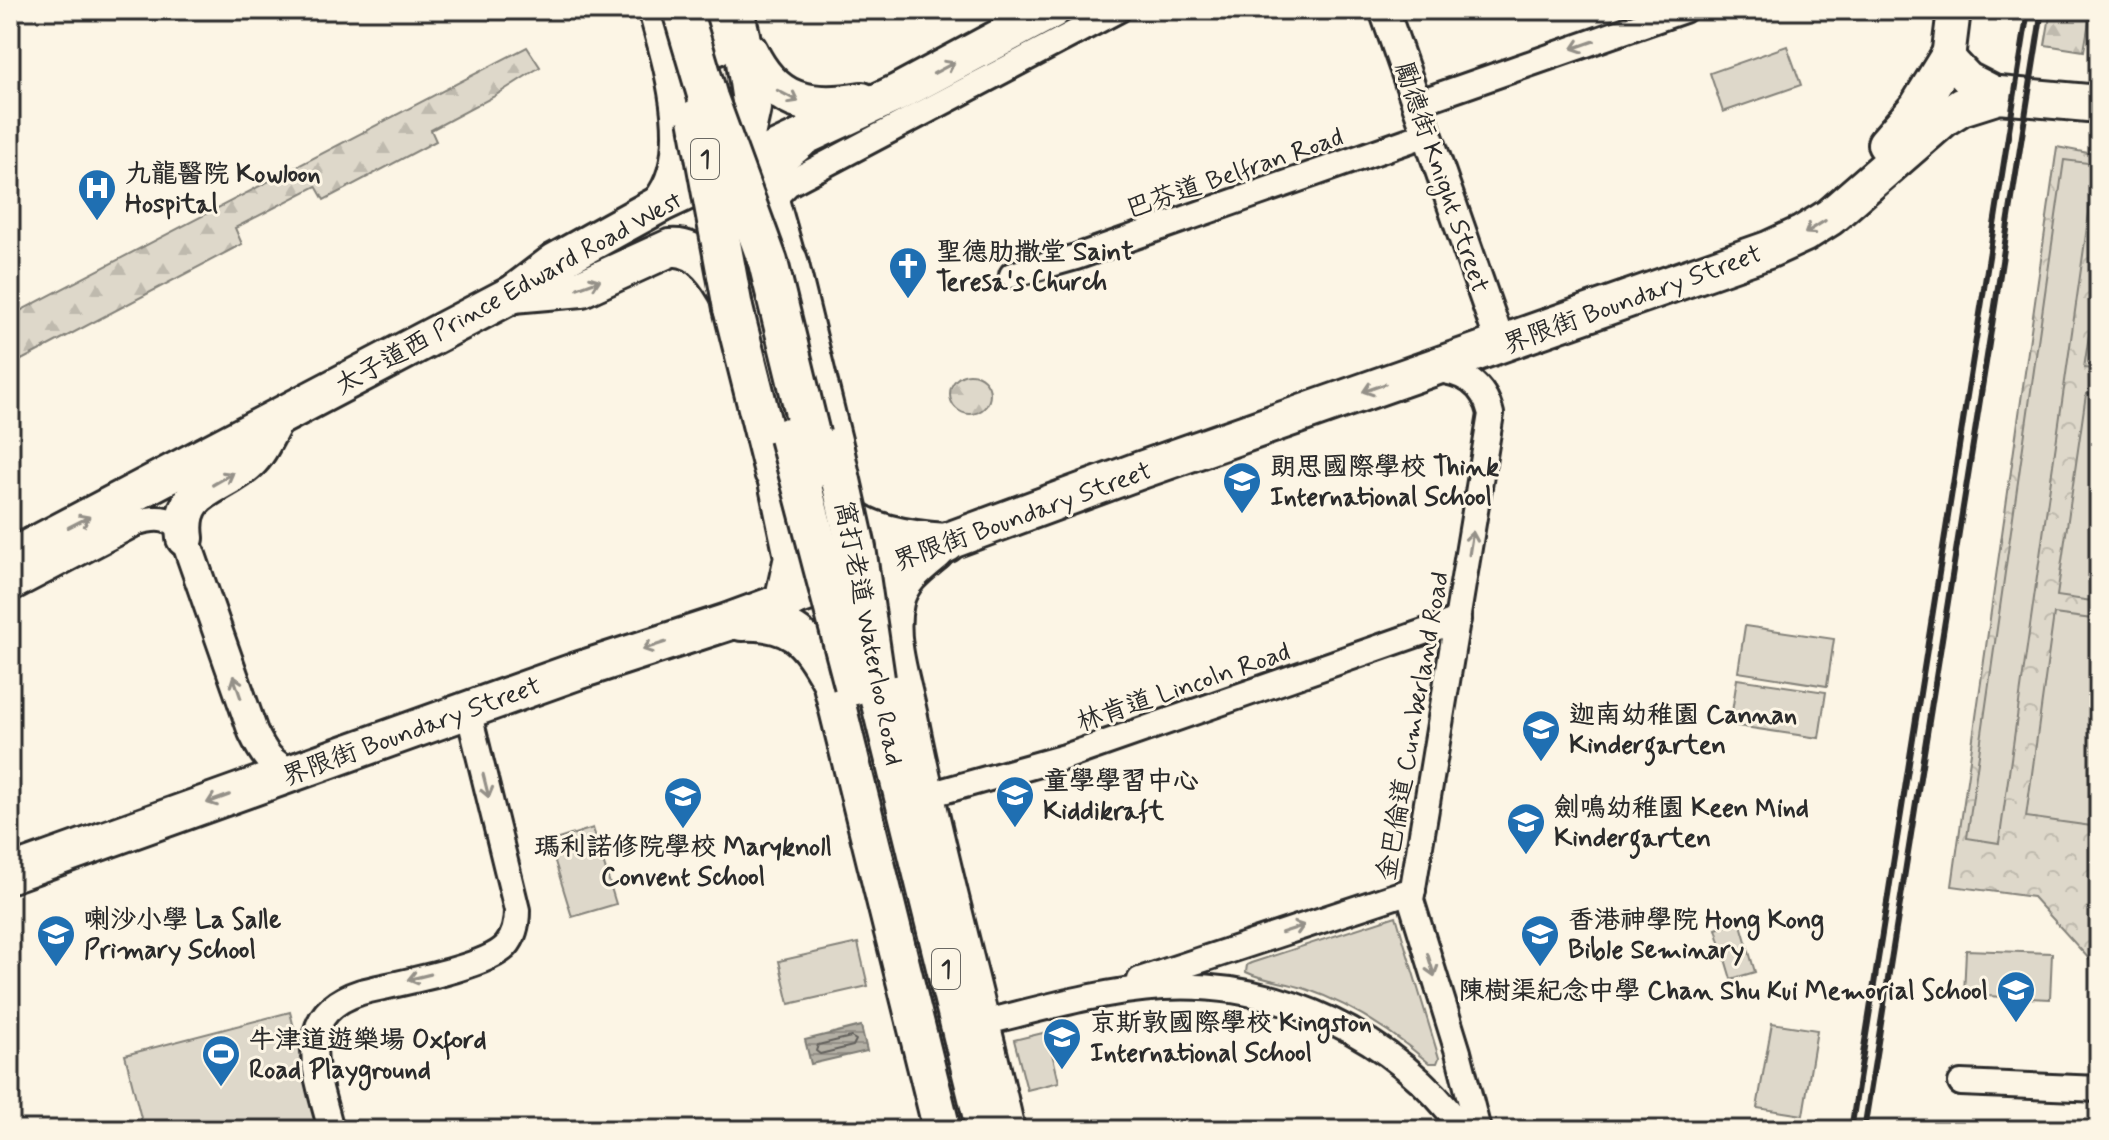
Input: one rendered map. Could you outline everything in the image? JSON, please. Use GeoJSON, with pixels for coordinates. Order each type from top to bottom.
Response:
{"type":"FeatureCollection","features":[{"type":"Feature","properties":{"kind":"highway"},"geometry":{"type":"LineString","coordinates":[[680,10],[708,98],[768,262],[818,467],[829,491],[848,517],[875,531],[946,543]]}},
{"type":"Feature","properties":{"kind":"highway","name":"窩打老道 Waterloo Road"},"geometry":{"type":"LineString","coordinates":[[680,10],[733,308],[774,472],[804,572],[882,789],[973,1106]]}},
{"type":"Feature","properties":{"kind":"highway","name":"窩打老道 Waterloo Road"},"geometry":{"type":"LineString","coordinates":[[706,10],[723,77],[788,261],[856,548],[875,679],[973,1106],[962,1130]]}},
{"type":"Feature","properties":{"kind":"highway"},"geometry":{"type":"LineString","coordinates":[[799,140],[759,175],[747,198],[743,222],[750,271],[842,683]]}},
{"type":"Feature","properties":{"kind":"main road"},"geometry":{"type":"LineString","coordinates":[[657,10],[671,61],[679,108],[680,155],[675,178],[668,195],[660,204]]}},
{"type":"Feature","properties":{"kind":"main road","name":"太子道西 Prince Edward Road West"},"geometry":{"type":"LineString","coordinates":[[10,558],[513,294],[555,262],[660,204],[897,93],[1052,10]]}},
{"type":"Feature","properties":{"kind":"main road"},"geometry":{"type":"LineString","coordinates":[[1857,196],[1862,170],[1918,107],[1948,58],[1954,10]]}},
{"type":"Feature","properties":{"kind":"main road"},"geometry":{"type":"LineString","coordinates":[[671,61],[690,75],[718,75],[726,70],[738,23]]}},
{"type":"Feature","properties":{"kind":"main road"},"geometry":{"type":"LineString","coordinates":[[738,23],[763,75],[775,89],[793,101],[844,104],[897,93]]}},
{"type":"Feature","properties":{"kind":"main road"},"geometry":{"type":"LineString","coordinates":[[738,23],[752,108],[727,234],[730,274],[792,548],[793,566],[783,602]]}},
{"type":"Feature","properties":{"kind":"main road","name":"界限街 Boundary Street"},"geometry":{"type":"LineString","coordinates":[[1948,58],[1968,79],[1999,95],[2099,104]]}},
{"type":"Feature","properties":{"kind":"main road","name":"界限街 Boundary Street"},"geometry":{"type":"LineString","coordinates":[[10,874],[577,671],[728,622],[1787,243],[1857,196],[1953,111],[1999,95]]}},
{"type":"Feature","properties":{"kind":"main road"},"geometry":{"type":"LineString","coordinates":[[513,294],[582,288],[670,248],[679,248],[694,253],[718,276],[739,314]]}},
{"type":"Feature","properties":{"kind":"main road"},"geometry":{"type":"LineString","coordinates":[[185,538],[184,518],[193,499],[251,461],[275,420]]}},
{"type":"Feature","properties":{"kind":"main road","name":"窩打老道 Waterloo Road"},"geometry":{"type":"LineString","coordinates":[[946,543],[911,571],[901,585],[893,620],[925,796],[1006,1130]]}},
{"type":"Feature","properties":{"kind":"main road","name":"窩打老道 Waterloo Road"},"geometry":{"type":"LineString","coordinates":[[728,622],[782,624],[797,634],[842,683],[942,1130]]}},
{"type":"Feature","properties":{"kind":"main road"},"geometry":{"type":"LineString","coordinates":[[842,683],[830,665],[845,652],[883,646],[898,659]]}},
{"type":"Feature","properties":{"kind":"street"},"geometry":{"type":"LineString","coordinates":[[835,429],[777,203],[781,190],[797,177],[900,127],[1118,10]]}},
{"type":"Feature","properties":{"kind":"street","name":"勵德街 Knight Street"},"geometry":{"type":"LineString","coordinates":[[1384,10],[1501,345]]}},
{"type":"Feature","properties":{"kind":"street"},"geometry":{"type":"LineString","coordinates":[[1417,103],[1684,10]]}},
{"type":"Feature","properties":{"kind":"street","name":"巴芬道 Belfran Road"},"geometry":{"type":"LineString","coordinates":[[1012,275],[1076,257],[1427,134]]}},
{"type":"Feature","properties":{"kind":"street","name":"金巴倫道 Cumberland Road"},"geometry":{"type":"LineString","coordinates":[[1423,371],[1437,370],[1465,376],[1483,393],[1491,414],[1411,900],[1458,1052],[1478,1130]]}},
{"type":"Feature","properties":{"kind":"street"},"geometry":{"type":"LineString","coordinates":[[10,589],[138,522],[151,518],[172,521],[185,538],[253,732],[263,753],[274,766],[291,773]]}},
{"type":"Feature","properties":{"kind":"street","name":"林肯道 Lincoln Road"},"geometry":{"type":"LineString","coordinates":[[925,796],[1065,757],[1458,620]]}},
{"type":"Feature","properties":{"kind":"street"},"geometry":{"type":"LineString","coordinates":[[331,1130],[313,1057],[313,1039],[319,1022],[329,1008],[344,997],[483,961],[505,947],[517,924],[517,910],[468,710]]}},
{"type":"Feature","properties":{"kind":"street"},"geometry":{"type":"LineString","coordinates":[[1100,996],[1413,890]]}},
{"type":"Feature","properties":{"kind":"street"},"geometry":{"type":"LineString","coordinates":[[1219,954],[1214,972],[1226,990]]}},
{"type":"Feature","properties":{"kind":"street"},"geometry":{"type":"LineString","coordinates":[[982,1023],[1100,996],[1163,987],[1226,990],[1287,1003],[1344,1026],[1396,1059],[1420,1080],[1464,1130]]}},
{"type":"Feature","properties":{"kind":"street"},"geometry":{"type":"LineString","coordinates":[[1420,1080],[1429,1082],[1447,1078],[1454,1071],[1458,1052]]}},
{"type":"Feature","properties":{"kind":"street"},"geometry":{"type":"LineString","coordinates":[[1961,1083],[2099,1089]]}},
{"type":"Feature","properties":{"kind":"green space"},"geometry":{"type":"Polygon","coordinates":[[[2051,10],[2091,10],[2084,51],[2045,45],[2051,10]]]}},
{"type":"Feature","properties":{"kind":"green space"},"geometry":{"type":"Polygon","coordinates":[[[1787,46],[1801,85],[1723,112],[1710,73],[1787,46]]]}},
{"type":"Feature","properties":{"kind":"green space"},"geometry":{"type":"Polygon","coordinates":[[[527,47],[540,67],[493,97],[431,130],[436,141],[324,200],[316,186],[235,228],[242,244],[10,366],[10,316],[527,47]]]}},
{"type":"Feature","properties":{"kind":"green space"},"geometry":{"type":"Polygon","coordinates":[[[2057,147],[2099,155],[2099,970],[2033,897],[1952,886],[2057,147]]]}},
{"type":"Feature","properties":{"kind":"green space"},"geometry":{"type":"Polygon","coordinates":[[[2064,160],[2096,164],[1999,843],[1967,838],[2064,160]]]}},
{"type":"Feature","properties":{"kind":"green space"},"geometry":{"type":"Polygon","coordinates":[[[2099,283],[2099,370],[2084,368],[2099,283]]]}},
{"type":"Feature","properties":{"kind":"green space"},"geometry":{"type":"Polygon","coordinates":[[[970,374],[984,380],[990,394],[984,408],[970,414],[956,408],[950,394],[956,380],[970,374]]]}},
{"type":"Feature","properties":{"kind":"green space"},"geometry":{"type":"Polygon","coordinates":[[[2086,394],[2099,395],[2099,602],[2057,596],[2086,394]]]}},
{"type":"Feature","properties":{"kind":"green space"},"geometry":{"type":"Polygon","coordinates":[[[2054,614],[2099,620],[2099,827],[2026,817],[2054,614]]]}},
{"type":"Feature","properties":{"kind":"green space"},"geometry":{"type":"Polygon","coordinates":[[[1745,626],[1834,639],[1827,686],[1738,672],[1745,626]]]}},
{"type":"Feature","properties":{"kind":"green space"},"geometry":{"type":"Polygon","coordinates":[[[1737,679],[1826,692],[1819,738],[1730,725],[1737,679]]]}},
{"type":"Feature","properties":{"kind":"green space"},"geometry":{"type":"Polygon","coordinates":[[[593,828],[616,904],[572,917],[549,842],[593,828]]]}},
{"type":"Feature","properties":{"kind":"green space"},"geometry":{"type":"Polygon","coordinates":[[[1396,916],[1439,1058],[1437,1063],[1429,1063],[1401,1040],[1340,1003],[1306,989],[1246,972],[1247,965],[1251,963],[1396,916]]]}},
{"type":"Feature","properties":{"kind":"green space"},"geometry":{"type":"Polygon","coordinates":[[[1740,921],[1755,972],[1731,979],[1716,929],[1740,921]]]}},
{"type":"Feature","properties":{"kind":"green space"},"geometry":{"type":"Polygon","coordinates":[[[858,943],[868,986],[789,1004],[779,961],[858,943]]]}},
{"type":"Feature","properties":{"kind":"green space"},"geometry":{"type":"Polygon","coordinates":[[[1966,950],[2052,953],[2050,999],[1964,995],[1966,950]]]}},
{"type":"Feature","properties":{"kind":"green space","name":"牛津道遊樂場 Oxford Road Playground"},"geometry":{"type":"Polygon","coordinates":[[[290,1012],[320,1130],[112,1130],[142,1122],[125,1055],[290,1012]]]}},
{"type":"Feature","properties":{"kind":"green space"},"geometry":{"type":"Polygon","coordinates":[[[1772,1023],[1817,1030],[1803,1115],[1757,1108],[1772,1023]]]}},
{"type":"Feature","properties":{"kind":"green space"},"geometry":{"type":"Polygon","coordinates":[[[1047,1032],[1059,1082],[1027,1090],[1014,1040],[1047,1032]]]}},
{"type":"Feature","properties":{"kind":"water"},"geometry":{"type":"Polygon","coordinates":[[[861,1026],[867,1051],[811,1064],[805,1040],[861,1026]]]}},
{"type":"Feature","properties":{"kind":"railway"},"geometry":{"type":"LineString","coordinates":[[1851,1130],[2028,10]]}},
{"type":"Feature","properties":{"kind":"railway"},"geometry":{"type":"LineString","coordinates":[[1864,1130],[2042,10]]}},
{"type":"Feature","properties":{"kind":"place","name":"九龍醫院 Kowloon Hospital"},"geometry":{"type":"Point","coordinates":[97,222]}},
{"type":"Feature","properties":{"kind":"place","name":"聖德肋撒堂 Saint Teresa's Church"},"geometry":{"type":"Point","coordinates":[908,300]}},
{"type":"Feature","properties":{"kind":"place","name":"朗思國際學校 Think International School"},"geometry":{"type":"Point","coordinates":[1242,515]}},
{"type":"Feature","properties":{"kind":"place","name":"迦南幼稚園 Cannan Kindergarten"},"geometry":{"type":"Point","coordinates":[1541,763]}},
{"type":"Feature","properties":{"kind":"place","name":"童學學習中心 Kiddikraft"},"geometry":{"type":"Point","coordinates":[1015,829]}},
{"type":"Feature","properties":{"kind":"place","name":"瑪利諾修院學校 Maryknoll Convent School"},"geometry":{"type":"Point","coordinates":[683,830]}},
{"type":"Feature","properties":{"kind":"place","name":"劍鳴幼稚園 Keen Mind Kindergarten"},"geometry":{"type":"Point","coordinates":[1526,856]}},
{"type":"Feature","properties":{"kind":"place","name":"喇沙小學 La Salle Primary School"},"geometry":{"type":"Point","coordinates":[56,968]}},
{"type":"Feature","properties":{"kind":"place","name":"香港神學院 Hong Kong Bible Seminary"},"geometry":{"type":"Point","coordinates":[1540,968]}},
{"type":"Feature","properties":{"kind":"place","name":"陳樹渠紀念中學 Chan Shu Kui Memorial School"},"geometry":{"type":"Point","coordinates":[2016,1024]}},
{"type":"Feature","properties":{"kind":"place","name":"京斯敦國際學校 Kingston International School"},"geometry":{"type":"Point","coordinates":[1062,1071]}},
{"type":"Feature","properties":{"kind":"place","name":"牛津道遊樂場 Oxford Road Playground"},"geometry":{"type":"Point","coordinates":[221,1088]}}]}
